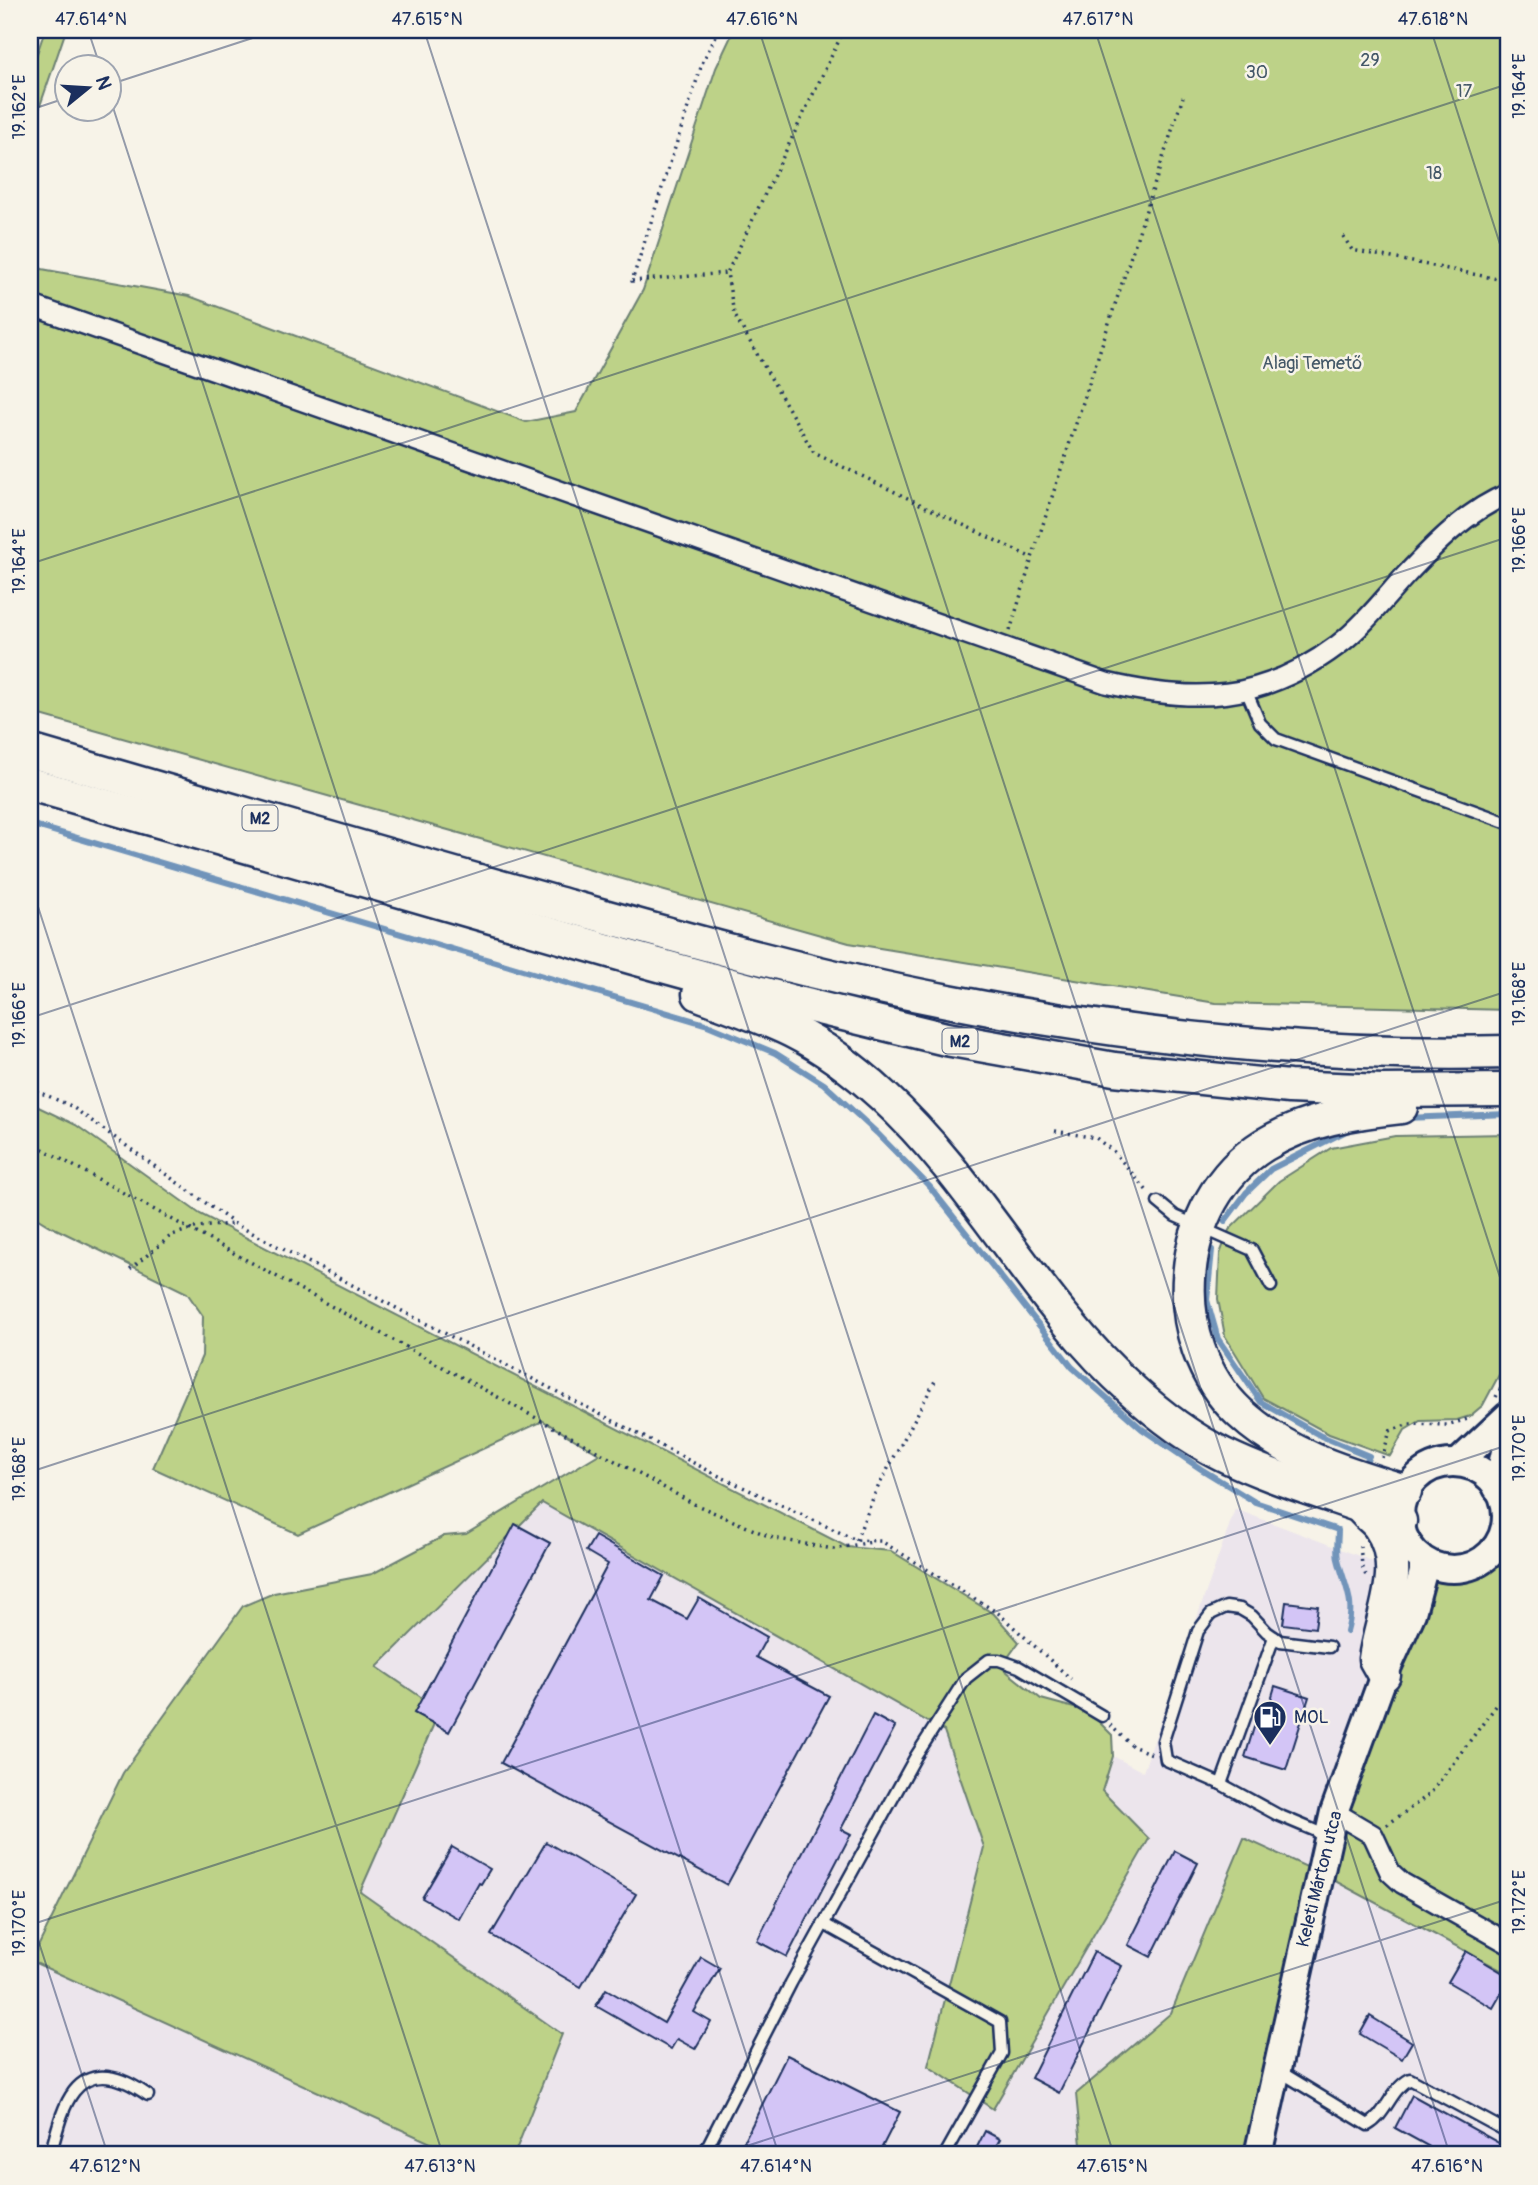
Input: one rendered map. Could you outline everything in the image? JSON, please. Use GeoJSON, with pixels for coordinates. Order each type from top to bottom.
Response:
{"type":"FeatureCollection","features":[{"type":"Feature","properties":{"kind":"highway","name":"M2"},"geometry":{"type":"LineString","coordinates":[[30,751],[738,953],[948,1001],[1113,1029],[1282,1049],[1508,1052]]}},
{"type":"Feature","properties":{"kind":"highway","name":"M2"},"geometry":{"type":"LineString","coordinates":[[30,784],[637,959],[794,1002],[946,1039],[1114,1069],[1289,1087],[1476,1092],[1508,1090]]}},
{"type":"Feature","properties":{"kind":"highway"},"geometry":{"type":"LineString","coordinates":[[637,959],[690,990],[793,1032],[839,1062],[881,1095],[951,1171],[1078,1335],[1132,1391],[1163,1415],[1220,1453],[1273,1476],[1360,1506],[1403,1506]]}},
{"type":"Feature","properties":{"kind":"highway"},"geometry":{"type":"LineString","coordinates":[[1403,1506],[1274,1441],[1226,1399],[1203,1363],[1192,1327],[1188,1275],[1200,1227],[1222,1186],[1263,1146],[1293,1131],[1357,1112],[1407,1107],[1476,1092]]}},
{"type":"Feature","properties":{"kind":"highway"},"geometry":{"type":"LineString","coordinates":[[1360,1506],[1378,1525],[1393,1561],[1393,1577],[1375,1659],[1384,1675]]}},
{"type":"Feature","properties":{"kind":"main road"},"geometry":{"type":"LineString","coordinates":[[1460,1462],[1508,1416]]}},
{"type":"Feature","properties":{"kind":"main road"},"geometry":{"type":"LineString","coordinates":[[1504,1502],[1490,1476],[1479,1469],[1460,1462],[1433,1466],[1417,1476],[1403,1506],[1404,1536],[1411,1549],[1433,1564],[1464,1567],[1501,1547],[1502,1535],[1508,1438]]}},
{"type":"Feature","properties":{"kind":"main road","name":"Keleti Márton utca"},"geometry":{"type":"LineString","coordinates":[[1258,2155],[1275,2068],[1334,1812],[1384,1675],[1433,1564]]}},
{"type":"Feature","properties":{"kind":"street"},"geometry":{"type":"LineString","coordinates":[[30,305],[1106,683],[1170,696],[1224,695],[1276,681],[1307,665],[1340,643],[1436,543],[1467,519],[1508,494]]}},
{"type":"Feature","properties":{"kind":"street"},"geometry":{"type":"LineString","coordinates":[[1334,1812],[1373,1835],[1390,1872],[1402,1883],[1508,1943]]}},
{"type":"Feature","properties":{"kind":"lane"},"geometry":{"type":"LineString","coordinates":[[1246,690],[1260,723],[1276,739],[1508,823]]}},
{"type":"Feature","properties":{"kind":"lane"},"geometry":{"type":"LineString","coordinates":[[1158,1202],[1175,1216],[1252,1250],[1271,1286]]}},
{"type":"Feature","properties":{"kind":"lane"},"geometry":{"type":"LineString","coordinates":[[1327,1840],[1315,1831],[1278,1815],[1221,1784],[1166,1760],[1163,1741],[1198,1631],[1211,1614],[1226,1607],[1240,1609],[1280,1641],[1329,1647]]}},
{"type":"Feature","properties":{"kind":"lane"},"geometry":{"type":"LineString","coordinates":[[1221,1784],[1274,1637]]}},
{"type":"Feature","properties":{"kind":"lane"},"geometry":{"type":"LineString","coordinates":[[703,2155],[824,1924],[927,1737],[966,1678],[989,1660],[999,1660],[1019,1667],[1102,1716]]}},
{"type":"Feature","properties":{"kind":"lane"},"geometry":{"type":"LineString","coordinates":[[824,1924],[1000,2022],[1002,2053],[945,2155]]}},
{"type":"Feature","properties":{"kind":"lane"},"geometry":{"type":"LineString","coordinates":[[1275,2068],[1368,2124],[1378,2119],[1398,2086],[1410,2079],[1508,2132]]}},
{"type":"Feature","properties":{"kind":"lane"},"geometry":{"type":"LineString","coordinates":[[50,2155],[65,2104],[76,2087],[90,2079],[105,2078],[123,2081],[148,2095]]}},
{"type":"Feature","properties":{"kind":"path"},"geometry":{"type":"LineString","coordinates":[[719,30],[704,61],[632,281],[727,273]]}},
{"type":"Feature","properties":{"kind":"path"},"geometry":{"type":"LineString","coordinates":[[844,30],[727,273],[734,314],[814,453],[1032,558]]}},
{"type":"Feature","properties":{"kind":"path"},"geometry":{"type":"LineString","coordinates":[[1005,648],[1183,97]]}},
{"type":"Feature","properties":{"kind":"path"},"geometry":{"type":"LineString","coordinates":[[1343,236],[1352,250],[1508,281]]}},
{"type":"Feature","properties":{"kind":"path"},"geometry":{"type":"LineString","coordinates":[[30,1088],[71,1106],[235,1224],[715,1474],[856,1540],[881,1541],[998,1614],[1071,1679]]}},
{"type":"Feature","properties":{"kind":"path"},"geometry":{"type":"LineString","coordinates":[[1055,1131],[1096,1138],[1114,1152],[1158,1202]]}},
{"type":"Feature","properties":{"kind":"path"},"geometry":{"type":"LineString","coordinates":[[30,1142],[694,1504],[773,1538],[833,1549],[881,1541]]}},
{"type":"Feature","properties":{"kind":"path"},"geometry":{"type":"LineString","coordinates":[[130,1269],[172,1235],[235,1224]]}},
{"type":"Feature","properties":{"kind":"path"},"geometry":{"type":"LineString","coordinates":[[856,1540],[876,1491],[935,1381]]}},
{"type":"Feature","properties":{"kind":"path"},"geometry":{"type":"LineString","coordinates":[[1373,1835],[1430,1794],[1508,1690]]}},
{"type":"Feature","properties":{"kind":"path"},"geometry":{"type":"LineString","coordinates":[[1102,1716],[1132,1746],[1166,1760]]}},
{"type":"Feature","properties":{"kind":"shaded area"},"geometry":{"type":"Polygon","coordinates":[[[542,1503],[944,1731],[984,1847],[928,2066],[1102,1791],[1113,1756],[1143,1772],[1235,1509],[1430,1583],[1326,1876],[1508,1974],[1508,2155],[514,2155],[562,2034],[360,1893],[440,1710],[377,1667],[542,1503]]]}},
{"type":"Feature","properties":{"kind":"shaded area"},"geometry":{"type":"Polygon","coordinates":[[[31,1961],[457,2155],[30,2155],[30,2059],[38,2043],[31,1961]]]}},
{"type":"Feature","properties":{"kind":"green space"},"geometry":{"type":"Polygon","coordinates":[[[45,30],[66,30],[58,52],[52,52],[52,71],[30,135],[30,74],[45,30]]]}},
{"type":"Feature","properties":{"kind":"green space"},"geometry":{"type":"Polygon","coordinates":[[[734,30],[1508,30],[1508,1010],[1216,1003],[849,943],[30,712],[30,259],[42,269],[189,296],[526,422],[576,412],[643,290],[716,68],[734,30]]]}},
{"type":"Feature","properties":{"kind":"green space"},"geometry":{"type":"Polygon","coordinates":[[[30,1103],[76,1125],[200,1214],[847,1547],[891,1551],[994,1614],[1019,1642],[1001,1667],[1041,1699],[1089,1712],[1112,1735],[1113,1756],[1102,1791],[1149,1839],[993,2109],[928,2066],[984,1847],[944,1731],[542,1503],[377,1667],[440,1710],[360,1892],[562,2034],[514,2155],[457,2155],[31,1961],[123,1773],[243,1606],[274,1593],[372,1574],[444,1536],[466,1534],[599,1454],[543,1421],[298,1534],[153,1468],[202,1356],[203,1316],[187,1293],[30,1214],[30,1103]]]}},
{"type":"Feature","properties":{"kind":"green space"},"geometry":{"type":"Polygon","coordinates":[[[1508,1134],[1508,1358],[1483,1405],[1470,1416],[1457,1420],[1420,1421],[1405,1430],[1390,1456],[1329,1434],[1263,1398],[1225,1336],[1218,1299],[1220,1254],[1229,1230],[1279,1181],[1331,1148],[1395,1136],[1508,1134]]]}},
{"type":"Feature","properties":{"kind":"green space"},"geometry":{"type":"Polygon","coordinates":[[[1508,1561],[1508,1974],[1326,1876],[1430,1583],[1443,1568],[1471,1578],[1508,1561]]]}},
{"type":"Feature","properties":{"kind":"green space"},"geometry":{"type":"Polygon","coordinates":[[[1244,1838],[1326,1876],[1248,2155],[1082,2155],[1076,2094],[1171,2013],[1244,1838]]]}},
{"type":"Feature","properties":{"kind":"building"},"geometry":{"type":"Polygon","coordinates":[[[515,1524],[550,1543],[449,1732],[414,1713],[515,1524]]]}},
{"type":"Feature","properties":{"kind":"building"},"geometry":{"type":"Polygon","coordinates":[[[595,1536],[664,1576],[651,1600],[687,1619],[699,1598],[767,1637],[756,1657],[829,1696],[727,1885],[501,1763],[608,1564],[586,1551],[595,1536]]]}},
{"type":"Feature","properties":{"kind":"building"},"geometry":{"type":"Polygon","coordinates":[[[1286,1602],[1318,1606],[1315,1628],[1283,1624],[1286,1602]]]}},
{"type":"Feature","properties":{"kind":"building"},"geometry":{"type":"Polygon","coordinates":[[[1275,1686],[1309,1697],[1286,1770],[1245,1757],[1255,1724],[1263,1727],[1275,1686]]]}},
{"type":"Feature","properties":{"kind":"building"},"geometry":{"type":"Polygon","coordinates":[[[873,1715],[895,1727],[841,1829],[851,1834],[787,1957],[757,1941],[873,1715]]]}},
{"type":"Feature","properties":{"kind":"building"},"geometry":{"type":"Polygon","coordinates":[[[546,1842],[636,1894],[581,1987],[491,1935],[546,1842]]]}},
{"type":"Feature","properties":{"kind":"building"},"geometry":{"type":"Polygon","coordinates":[[[452,1847],[490,1869],[459,1919],[422,1898],[452,1847]]]}},
{"type":"Feature","properties":{"kind":"building"},"geometry":{"type":"Polygon","coordinates":[[[1175,1851],[1198,1863],[1151,1957],[1128,1945],[1175,1851]]]}},
{"type":"Feature","properties":{"kind":"building"},"geometry":{"type":"Polygon","coordinates":[[[1466,1951],[1508,1976],[1508,1982],[1493,2008],[1448,1982],[1466,1951]]]}},
{"type":"Feature","properties":{"kind":"building"},"geometry":{"type":"Polygon","coordinates":[[[1094,1952],[1122,1966],[1059,2093],[1031,2078],[1094,1952]]]}},
{"type":"Feature","properties":{"kind":"building"},"geometry":{"type":"Polygon","coordinates":[[[701,1957],[720,1968],[694,2012],[711,2022],[695,2049],[677,2039],[671,2049],[596,2006],[606,1989],[664,2023],[701,1957]]]}},
{"type":"Feature","properties":{"kind":"building"},"geometry":{"type":"Polygon","coordinates":[[[1370,2016],[1412,2042],[1402,2059],[1360,2034],[1370,2016]]]}},
{"type":"Feature","properties":{"kind":"building"},"geometry":{"type":"Polygon","coordinates":[[[787,2055],[900,2112],[878,2155],[737,2155],[787,2055]]]}},
{"type":"Feature","properties":{"kind":"building"},"geometry":{"type":"Polygon","coordinates":[[[1412,2095],[1508,2148],[1508,2155],[1444,2155],[1395,2128],[1412,2095]]]}},
{"type":"Feature","properties":{"kind":"building"},"geometry":{"type":"Polygon","coordinates":[[[985,2131],[1000,2139],[991,2155],[973,2155],[985,2131]]]}},
{"type":"Feature","properties":{"kind":"waterway"},"geometry":{"type":"LineString","coordinates":[[30,824],[705,1024],[775,1053],[824,1084],[930,1187],[1072,1367],[1142,1429],[1255,1502],[1338,1530],[1337,1556],[1350,1602],[1347,1632]]}},
{"type":"Feature","properties":{"kind":"waterway"},"geometry":{"type":"LineString","coordinates":[[1405,1118],[1508,1114]]}},
{"type":"Feature","properties":{"kind":"waterway"},"geometry":{"type":"LineString","coordinates":[[1225,1221],[1246,1193],[1271,1169],[1350,1129]]}},
{"type":"Feature","properties":{"kind":"waterway"},"geometry":{"type":"LineString","coordinates":[[1212,1250],[1207,1300],[1218,1339],[1261,1402],[1321,1436],[1369,1456],[1365,1464]]}},
{"type":"Feature","properties":{"kind":"place","name":"MOL"},"geometry":{"type":"Point","coordinates":[1270,1747]}},
{"type":"Feature","properties":{"kind":"park label","name":"29"},"geometry":{"type":"Point","coordinates":[1370,60]}},
{"type":"Feature","properties":{"kind":"park label","name":"30"},"geometry":{"type":"Point","coordinates":[1257,72]}},
{"type":"Feature","properties":{"kind":"park label","name":"17"},"geometry":{"type":"Point","coordinates":[1464,91]}},
{"type":"Feature","properties":{"kind":"park label","name":"18"},"geometry":{"type":"Point","coordinates":[1434,173]}},
{"type":"Feature","properties":{"kind":"park label","name":"Alagi Temető"},"geometry":{"type":"Point","coordinates":[1312,363]}}]}
